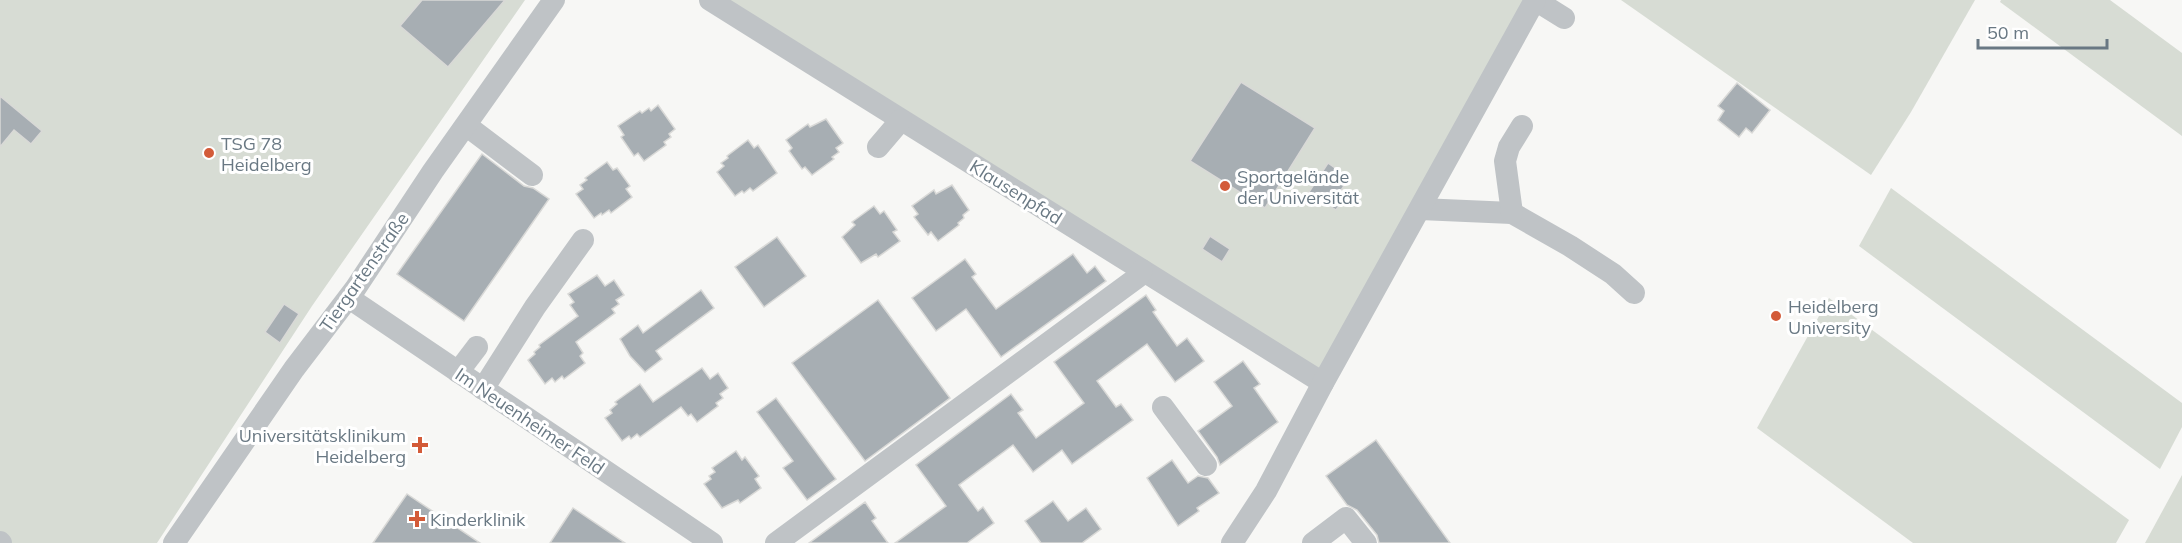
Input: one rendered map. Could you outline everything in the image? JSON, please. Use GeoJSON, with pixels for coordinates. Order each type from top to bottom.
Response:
{"type":"FeatureCollection","features":[{"type":"Feature","properties":{"kind":"street","name":"Tiergartenstraße"},"geometry":{"type":"LineString","coordinates":[[174,543],[294,369],[349,298],[433,171],[554,0]]}},
{"type":"Feature","properties":{"kind":"street","name":"Klausenpfad"},"geometry":{"type":"LineString","coordinates":[[710,0],[1323,383]]}},
{"type":"Feature","properties":{"kind":"street"},"geometry":{"type":"LineString","coordinates":[[1232,543],[1266,491],[1323,383],[1535,0],[1564,18]]}},
{"type":"Feature","properties":{"kind":"street"},"geometry":{"type":"LineString","coordinates":[[878,147],[901,120]]}},
{"type":"Feature","properties":{"kind":"street"},"geometry":{"type":"LineString","coordinates":[[467,126],[532,175]]}},
{"type":"Feature","properties":{"kind":"street"},"geometry":{"type":"LineString","coordinates":[[1512,213],[1505,161],[1509,147],[1522,126]]}},
{"type":"Feature","properties":{"kind":"street"},"geometry":{"type":"LineString","coordinates":[[1420,209],[1512,213],[1613,274],[1634,293]]}},
{"type":"Feature","properties":{"kind":"street"},"geometry":{"type":"LineString","coordinates":[[483,389],[535,308],[583,240]]}},
{"type":"Feature","properties":{"kind":"street"},"geometry":{"type":"LineString","coordinates":[[776,543],[1138,277],[1142,270]]}},
{"type":"Feature","properties":{"kind":"street","name":"Im Neuenheimer Feld"},"geometry":{"type":"LineString","coordinates":[[349,298],[712,543]]}},
{"type":"Feature","properties":{"kind":"street"},"geometry":{"type":"LineString","coordinates":[[458,372],[477,347]]}},
{"type":"Feature","properties":{"kind":"street"},"geometry":{"type":"LineString","coordinates":[[1163,407],[1206,465]]}},
{"type":"Feature","properties":{"kind":"street"},"geometry":{"type":"LineString","coordinates":[[1313,543],[1346,518],[1366,543]]}},
{"type":"Feature","properties":{"kind":"shaded area","name":"TSG 78 Heidelberg"},"geometry":{"type":"Polygon","coordinates":[[[0,0],[525,0],[312,306],[157,543],[0,543],[0,0]]]}},
{"type":"Feature","properties":{"kind":"shaded area","name":"Sportgelände der Universität"},"geometry":{"type":"Polygon","coordinates":[[[722,0],[1533,0],[1323,372],[722,0]]]}},
{"type":"Feature","properties":{"kind":"shaded area"},"geometry":{"type":"Polygon","coordinates":[[[1621,0],[1975,0],[1911,112],[1871,175],[1621,0]]]}},
{"type":"Feature","properties":{"kind":"shaded area"},"geometry":{"type":"Polygon","coordinates":[[[2001,0],[2110,0],[2182,53],[2182,136],[2000,2],[2001,0]]]}},
{"type":"Feature","properties":{"kind":"shaded area"},"geometry":{"type":"Polygon","coordinates":[[[1891,188],[2182,403],[2182,427],[2160,469],[1859,246],[1891,188]]]}},
{"type":"Feature","properties":{"kind":"shaded area"},"geometry":{"type":"Polygon","coordinates":[[[1829,298],[2129,520],[2116,543],[1913,543],[1757,428],[1829,298]]]}},
{"type":"Feature","properties":{"kind":"shaded area"},"geometry":{"type":"Polygon","coordinates":[[[2182,475],[2182,543],[2145,543],[2182,475]]]}},
{"type":"Feature","properties":{"kind":"building"},"geometry":{"type":"Polygon","coordinates":[[[422,0],[505,0],[448,67],[400,26],[422,0]]]}},
{"type":"Feature","properties":{"kind":"building"},"geometry":{"type":"Polygon","coordinates":[[[1241,82],[1315,128],[1265,208],[1190,161],[1241,82]]]}},
{"type":"Feature","properties":{"kind":"building"},"geometry":{"type":"Polygon","coordinates":[[[1737,83],[1770,110],[1752,133],[1746,128],[1739,137],[1718,120],[1724,111],[1718,106],[1737,83]]]}},
{"type":"Feature","properties":{"kind":"building"},"geometry":{"type":"Polygon","coordinates":[[[0,96],[42,131],[31,144],[14,130],[0,147],[0,96]]]}},
{"type":"Feature","properties":{"kind":"building"},"geometry":{"type":"Polygon","coordinates":[[[658,105],[675,129],[669,134],[671,137],[664,142],[666,145],[644,161],[638,153],[634,156],[621,137],[624,135],[618,126],[640,111],[642,113],[649,108],[651,111],[658,105]]]}},
{"type":"Feature","properties":{"kind":"building"},"geometry":{"type":"Polygon","coordinates":[[[826,119],[843,143],[836,148],[839,152],[832,157],[834,159],[812,175],[805,167],[802,169],[789,151],[792,148],[786,140],[808,124],[810,127],[826,119]]]}},
{"type":"Feature","properties":{"kind":"building"},"geometry":{"type":"Polygon","coordinates":[[[748,140],[754,148],[758,145],[777,173],[753,191],[750,188],[735,196],[717,172],[724,166],[721,163],[728,158],[727,156],[748,140]]]}},
{"type":"Feature","properties":{"kind":"building"},"geometry":{"type":"Polygon","coordinates":[[[482,154],[524,186],[533,188],[549,199],[464,321],[397,274],[482,154]]]}},
{"type":"Feature","properties":{"kind":"building"},"geometry":{"type":"Polygon","coordinates":[[[607,162],[613,170],[617,168],[630,186],[626,189],[632,197],[611,213],[609,210],[594,218],[576,194],[583,189],[580,185],[587,180],[585,178],[607,162]]]}},
{"type":"Feature","properties":{"kind":"building"},"geometry":{"type":"Polygon","coordinates":[[[1328,163],[1349,178],[1340,192],[1345,197],[1336,210],[1309,192],[1328,163]]]}},
{"type":"Feature","properties":{"kind":"building"},"geometry":{"type":"Polygon","coordinates":[[[952,185],[969,210],[963,215],[964,218],[958,223],[959,225],[938,241],[931,232],[928,235],[914,217],[918,214],[912,206],[934,190],[936,194],[952,185]]]}},
{"type":"Feature","properties":{"kind":"building"},"geometry":{"type":"Polygon","coordinates":[[[874,206],[880,214],[884,211],[897,230],[893,232],[900,241],[878,257],[876,254],[861,263],[842,237],[855,225],[852,222],[874,206]]]}},
{"type":"Feature","properties":{"kind":"building"},"geometry":{"type":"Polygon","coordinates":[[[1210,236],[1230,249],[1222,262],[1202,249],[1210,236]]]}},
{"type":"Feature","properties":{"kind":"building"},"geometry":{"type":"Polygon","coordinates":[[[777,237],[806,276],[764,307],[735,267],[777,237]]]}},
{"type":"Feature","properties":{"kind":"building"},"geometry":{"type":"Polygon","coordinates":[[[1073,254],[1087,273],[1095,266],[1106,281],[1001,357],[966,309],[936,331],[912,298],[965,259],[976,274],[972,277],[996,309],[1073,254]]]}},
{"type":"Feature","properties":{"kind":"building"},"geometry":{"type":"Polygon","coordinates":[[[597,275],[605,286],[614,280],[624,295],[616,300],[619,304],[612,309],[615,313],[576,342],[583,353],[580,356],[585,363],[564,379],[562,376],[555,382],[552,378],[545,384],[528,360],[535,354],[539,345],[578,316],[570,305],[574,302],[568,294],[597,275]]]}},
{"type":"Feature","properties":{"kind":"building"},"geometry":{"type":"Polygon","coordinates":[[[701,290],[714,308],[656,351],[662,359],[645,372],[630,356],[620,339],[638,325],[643,333],[701,290]]]}},
{"type":"Feature","properties":{"kind":"building"},"geometry":{"type":"Polygon","coordinates":[[[1146,295],[1156,310],[1153,312],[1177,346],[1187,338],[1204,361],[1175,382],[1147,344],[1097,381],[1116,407],[1121,404],[1133,420],[1072,464],[1062,450],[1033,472],[1013,445],[959,485],[978,511],[983,507],[994,523],[967,543],[895,543],[946,506],[916,465],[1011,394],[1023,410],[1018,413],[1036,438],[1084,403],[1054,362],[1146,295]]]}},
{"type":"Feature","properties":{"kind":"building"},"geometry":{"type":"Polygon","coordinates":[[[878,300],[950,398],[865,461],[792,363],[878,300]]]}},
{"type":"Feature","properties":{"kind":"building"},"geometry":{"type":"Polygon","coordinates":[[[284,304],[299,314],[280,343],[265,332],[284,304]]]}},
{"type":"Feature","properties":{"kind":"building"},"geometry":{"type":"Polygon","coordinates":[[[1243,361],[1260,384],[1254,388],[1278,422],[1220,465],[1217,457],[1198,431],[1232,406],[1214,382],[1243,361]]]}},
{"type":"Feature","properties":{"kind":"building"},"geometry":{"type":"Polygon","coordinates":[[[702,368],[710,379],[718,373],[728,388],[720,394],[723,398],[716,403],[718,406],[697,422],[681,407],[640,437],[637,434],[631,439],[629,436],[622,441],[605,418],[612,413],[610,410],[617,404],[615,402],[640,384],[653,402],[702,368]]]}},
{"type":"Feature","properties":{"kind":"building"},"geometry":{"type":"Polygon","coordinates":[[[776,398],[836,479],[807,500],[783,468],[793,461],[757,412],[776,398]]]}},
{"type":"Feature","properties":{"kind":"building"},"geometry":{"type":"Polygon","coordinates":[[[1376,440],[1450,543],[1379,543],[1377,535],[1357,510],[1347,505],[1326,476],[1376,440]]]}},
{"type":"Feature","properties":{"kind":"building"},"geometry":{"type":"Polygon","coordinates":[[[736,451],[742,460],[745,457],[759,476],[755,479],[761,488],[740,503],[738,500],[722,508],[704,484],[715,472],[712,468],[736,451]]]}},
{"type":"Feature","properties":{"kind":"building"},"geometry":{"type":"Polygon","coordinates":[[[1172,460],[1188,483],[1198,476],[1208,478],[1219,493],[1197,508],[1199,511],[1178,526],[1147,478],[1172,460]]]}},
{"type":"Feature","properties":{"kind":"building","name":"Kinderklinik"},"geometry":{"type":"Polygon","coordinates":[[[407,494],[480,543],[373,543],[407,494]]]}},
{"type":"Feature","properties":{"kind":"building"},"geometry":{"type":"Polygon","coordinates":[[[1053,501],[1068,521],[1086,508],[1101,529],[1082,543],[1041,543],[1025,521],[1053,501]]]}},
{"type":"Feature","properties":{"kind":"building"},"geometry":{"type":"Polygon","coordinates":[[[865,502],[876,518],[872,521],[888,543],[809,543],[865,502]]]}},
{"type":"Feature","properties":{"kind":"building"},"geometry":{"type":"Polygon","coordinates":[[[573,508],[625,543],[550,543],[573,508]]]}},
{"type":"Feature","properties":{"kind":"place","name":"TSG 78 Heidelberg"},"geometry":{"type":"Point","coordinates":[209,153]}},
{"type":"Feature","properties":{"kind":"place","name":"Sportgelände der Universität"},"geometry":{"type":"Point","coordinates":[1225,186]}},
{"type":"Feature","properties":{"kind":"place","name":"Heidelberg University"},"geometry":{"type":"Point","coordinates":[1776,316]}},
{"type":"Feature","properties":{"kind":"place","name":"Universitätsklinikum Heidelberg"},"geometry":{"type":"Point","coordinates":[420,445]}},
{"type":"Feature","properties":{"kind":"place","name":"Kinderklinik"},"geometry":{"type":"Point","coordinates":[417,519]}}]}
